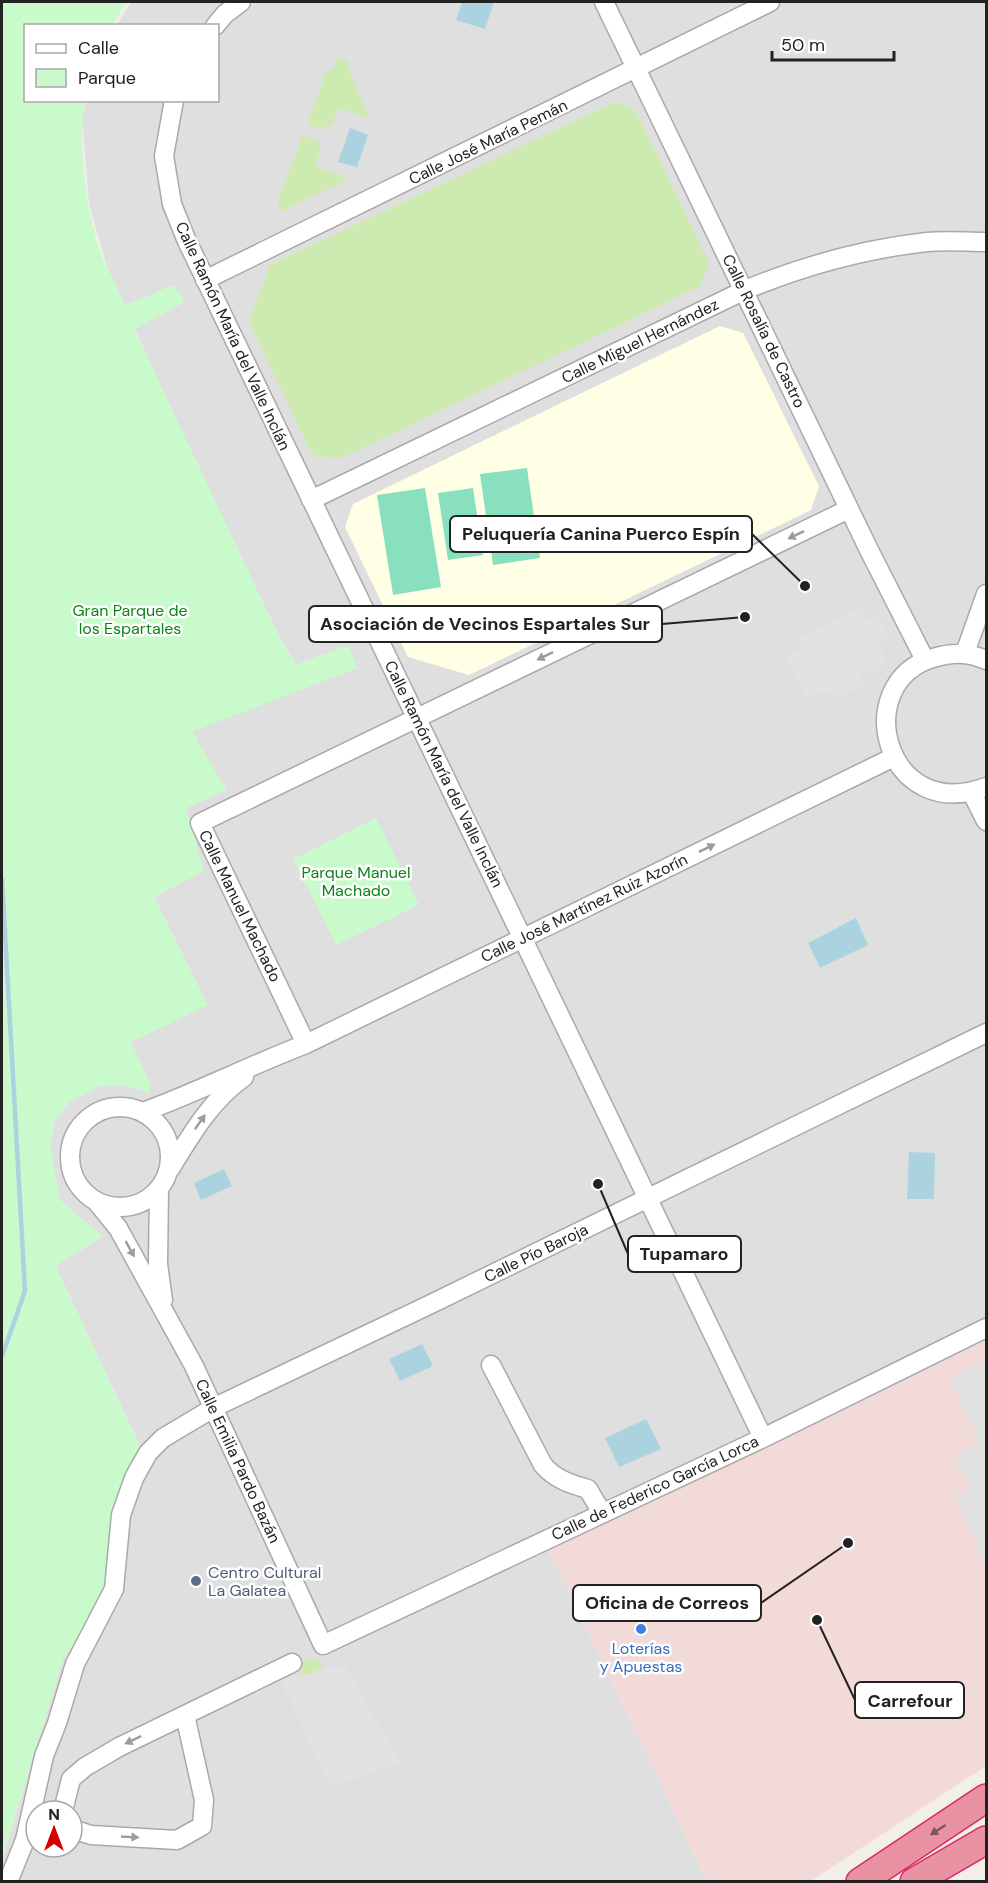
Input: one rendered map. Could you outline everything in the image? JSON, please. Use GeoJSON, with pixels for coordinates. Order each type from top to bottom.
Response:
{"type":"FeatureCollection","features":[{"type":"Feature","properties":{"kind":"highway"},"geometry":{"type":"LineString","coordinates":[[860,1881],[987,1798]]}},
{"type":"Feature","properties":{"kind":"highway"},"geometry":{"type":"LineString","coordinates":[[914,1881],[987,1840]]}},
{"type":"Feature","properties":{"kind":"highway"},"geometry":{"type":"LineString","coordinates":[[939,1881],[987,1851]]}},
{"type":"Feature","properties":{"kind":"street"},"geometry":{"type":"LineString","coordinates":[[217,24],[225,14],[241,2]]}},
{"type":"Feature","properties":{"kind":"street","name":"Calle Rosalía de Castro"},"geometry":{"type":"LineString","coordinates":[[604,2],[849,509],[925,660]]}},
{"type":"Feature","properties":{"kind":"street","name":"Calle José María Pemán"},"geometry":{"type":"LineString","coordinates":[[205,280],[770,2]]}},
{"type":"Feature","properties":{"kind":"street","name":"Calle Ramón María del Valle Inclán"},"geometry":{"type":"LineString","coordinates":[[174,102],[164,156],[172,204],[205,280],[763,1438]]}},
{"type":"Feature","properties":{"kind":"street","name":"Calle Miguel Hernández"},"geometry":{"type":"LineString","coordinates":[[311,500],[745,290],[783,274],[856,254],[928,242],[987,242]]}},
{"type":"Feature","properties":{"kind":"street"},"geometry":{"type":"LineString","coordinates":[[416,718],[849,509]]}},
{"type":"Feature","properties":{"kind":"street"},"geometry":{"type":"LineString","coordinates":[[965,653],[987,594]]}},
{"type":"Feature","properties":{"kind":"street"},"geometry":{"type":"LineString","coordinates":[[987,660],[965,653],[948,653],[925,660],[907,672],[894,690],[886,712],[886,733],[894,757],[903,771],[915,782],[936,792],[952,794],[979,790],[987,821]]}},
{"type":"Feature","properties":{"kind":"street","name":"Calle Manuel Machado"},"geometry":{"type":"LineString","coordinates":[[306,1044],[200,823],[416,718]]}},
{"type":"Feature","properties":{"kind":"street","name":"Calle José Martínez Ruiz Azorín"},"geometry":{"type":"LineString","coordinates":[[143,1112],[306,1044],[894,757]]}},
{"type":"Feature","properties":{"kind":"street","name":"Calle Pío Baroja"},"geometry":{"type":"LineString","coordinates":[[8,1881],[25,1840],[44,1755],[57,1724],[75,1664],[114,1589],[121,1515],[134,1479],[148,1453],[163,1438],[215,1407],[987,1033]]}},
{"type":"Feature","properties":{"kind":"street","name":"Calle José Martínez Ruiz Azorín"},"geometry":{"type":"LineString","coordinates":[[168,1172],[201,1120],[228,1088],[273,1056]]}},
{"type":"Feature","properties":{"kind":"street"},"geometry":{"type":"LineString","coordinates":[[112,1107],[128,1107],[143,1112],[155,1120],[164,1131],[171,1158],[168,1172],[159,1189],[146,1200],[130,1206],[112,1207],[96,1201],[84,1192],[75,1179],[70,1164],[70,1148],[75,1133],[97,1112],[112,1107]]}},
{"type":"Feature","properties":{"kind":"street","name":"Calle Emilia Pardo Bazán"},"geometry":{"type":"LineString","coordinates":[[159,1189],[158,1264],[164,1311]]}},
{"type":"Feature","properties":{"kind":"street","name":"Calle Emilia Pardo Bazán"},"geometry":{"type":"LineString","coordinates":[[96,1201],[118,1228],[215,1407],[323,1645]]}},
{"type":"Feature","properties":{"kind":"street","name":"Calle de Federico García Lorca"},"geometry":{"type":"LineString","coordinates":[[323,1645],[763,1438],[987,1328]]}},
{"type":"Feature","properties":{"kind":"street"},"geometry":{"type":"LineString","coordinates":[[491,1365],[548,1472],[564,1482],[588,1489],[602,1513]]}},
{"type":"Feature","properties":{"kind":"street"},"geometry":{"type":"LineString","coordinates":[[66,1799],[70,1779],[85,1767],[119,1747],[292,1663]]}},
{"type":"Feature","properties":{"kind":"street"},"geometry":{"type":"LineString","coordinates":[[84,1833],[177,1839],[202,1826],[204,1800],[185,1715]]}},
{"type":"Feature","properties":{"kind":"shaded area"},"geometry":{"type":"Polygon","coordinates":[[[131,2],[986,2],[986,1328],[544,1540],[707,1881],[2,1882],[2,1860],[63,1659],[103,1602],[140,1458],[140,1446],[55,1265],[103,1237],[60,1200],[50,1147],[55,1121],[69,1102],[100,1086],[125,1085],[148,1092],[151,1086],[130,1042],[207,1005],[154,897],[203,871],[186,808],[199,745],[193,731],[347,646],[296,665],[278,634],[178,425],[107,267],[89,204],[82,120],[86,102],[219,102],[219,24],[118,24],[131,2]]]}},
{"type":"Feature","properties":{"kind":"shaded area"},"geometry":{"type":"Polygon","coordinates":[[[720,326],[743,333],[819,486],[811,510],[469,675],[408,657],[345,527],[353,504],[720,326]]]}},
{"type":"Feature","properties":{"kind":"shaded area"},"geometry":{"type":"Polygon","coordinates":[[[861,608],[867,620],[878,614],[890,638],[878,645],[886,659],[875,673],[861,672],[860,675],[865,684],[837,698],[833,690],[819,692],[806,699],[786,656],[800,649],[797,640],[861,608]]]}},
{"type":"Feature","properties":{"kind":"shaded area"},"geometry":{"type":"Polygon","coordinates":[[[986,1328],[986,1766],[811,1881],[707,1881],[544,1540],[986,1328]]]}},
{"type":"Feature","properties":{"kind":"shaded area"},"geometry":{"type":"Polygon","coordinates":[[[986,1359],[986,1567],[955,1498],[970,1490],[955,1457],[980,1442],[950,1378],[986,1359]]]}},
{"type":"Feature","properties":{"kind":"shaded area"},"geometry":{"type":"Polygon","coordinates":[[[283,1656],[301,1677],[322,1669],[345,1665],[400,1762],[332,1787],[271,1661],[283,1656]]]}},
{"type":"Feature","properties":{"kind":"green space","name":"Gran Parque de los Espartales"},"geometry":{"type":"Polygon","coordinates":[[[2,2],[126,2],[114,24],[24,24],[24,102],[85,102],[82,138],[85,180],[92,222],[103,259],[125,305],[174,285],[185,302],[134,329],[278,634],[296,665],[348,646],[358,668],[193,731],[227,790],[186,808],[204,871],[154,897],[208,1005],[131,1042],[151,1086],[148,1092],[125,1085],[100,1086],[69,1102],[55,1121],[50,1147],[60,1200],[103,1237],[55,1266],[140,1446],[140,1458],[103,1602],[63,1659],[2,1858],[2,2]]]}},
{"type":"Feature","properties":{"kind":"green space"},"geometry":{"type":"Polygon","coordinates":[[[337,57],[349,61],[347,65],[370,119],[338,108],[332,126],[327,125],[325,130],[307,124],[326,72],[334,69],[337,57]]]}},
{"type":"Feature","properties":{"kind":"green space"},"geometry":{"type":"Polygon","coordinates":[[[613,103],[628,106],[639,116],[707,259],[708,268],[699,287],[342,458],[316,457],[310,451],[249,322],[270,265],[613,103]]]}},
{"type":"Feature","properties":{"kind":"green space"},"geometry":{"type":"Polygon","coordinates":[[[303,135],[320,141],[318,146],[322,147],[315,166],[349,179],[280,212],[278,201],[303,135]]]}},
{"type":"Feature","properties":{"kind":"green space"},"geometry":{"type":"Polygon","coordinates":[[[527,468],[540,558],[493,565],[480,474],[527,468]]]}},
{"type":"Feature","properties":{"kind":"green space"},"geometry":{"type":"Polygon","coordinates":[[[425,488],[441,587],[393,595],[377,495],[425,488]]]}},
{"type":"Feature","properties":{"kind":"green space"},"geometry":{"type":"Polygon","coordinates":[[[473,488],[483,555],[448,560],[438,493],[473,488]]]}},
{"type":"Feature","properties":{"kind":"green space","name":"Parque Manuel Machado"},"geometry":{"type":"Polygon","coordinates":[[[376,818],[419,905],[336,945],[293,859],[376,818]]]}},
{"type":"Feature","properties":{"kind":"green space"},"geometry":{"type":"Polygon","coordinates":[[[313,1658],[322,1663],[322,1669],[303,1677],[302,1664],[313,1658]]]}},
{"type":"Feature","properties":{"kind":"water"},"geometry":{"type":"Polygon","coordinates":[[[462,2],[494,2],[485,29],[456,20],[462,2]]]}},
{"type":"Feature","properties":{"kind":"water"},"geometry":{"type":"Polygon","coordinates":[[[350,128],[368,135],[357,167],[338,162],[350,128]]]}},
{"type":"Feature","properties":{"kind":"water"},"geometry":{"type":"Polygon","coordinates":[[[856,918],[868,945],[820,968],[808,943],[856,918]]]}},
{"type":"Feature","properties":{"kind":"water"},"geometry":{"type":"Polygon","coordinates":[[[909,1152],[935,1153],[934,1199],[907,1199],[909,1152]]]}},
{"type":"Feature","properties":{"kind":"water"},"geometry":{"type":"Polygon","coordinates":[[[224,1169],[232,1186],[201,1200],[194,1183],[224,1169]]]}},
{"type":"Feature","properties":{"kind":"water"},"geometry":{"type":"Polygon","coordinates":[[[422,1344],[433,1366],[400,1381],[389,1359],[422,1344]]]}},
{"type":"Feature","properties":{"kind":"water"},"geometry":{"type":"Polygon","coordinates":[[[646,1419],[661,1449],[619,1467],[605,1438],[646,1419]]]}},
{"type":"Feature","properties":{"kind":"waterway"},"geometry":{"type":"LineString","coordinates":[[2,879],[25,1291],[2,1356]]}},
{"type":"Feature","properties":{"kind":"place","name":"Peluquería Canina Puerco Espín"},"geometry":{"type":"Point","coordinates":[805,586]}},
{"type":"Feature","properties":{"kind":"place","name":"Asociación de Vecinos Espartales Sur"},"geometry":{"type":"Point","coordinates":[745,617]}},
{"type":"Feature","properties":{"kind":"place","name":"Tupamaro"},"geometry":{"type":"Point","coordinates":[598,1184]}},
{"type":"Feature","properties":{"kind":"place","name":"Oficina de Correos"},"geometry":{"type":"Point","coordinates":[848,1543]}},
{"type":"Feature","properties":{"kind":"place","name":"Centro Cultural La Galatea"},"geometry":{"type":"Point","coordinates":[196,1581]}},
{"type":"Feature","properties":{"kind":"place","name":"Carrefour"},"geometry":{"type":"Point","coordinates":[817,1620]}},
{"type":"Feature","properties":{"kind":"place","name":"Loterías y Apuestas"},"geometry":{"type":"Point","coordinates":[641,1629]}}]}
